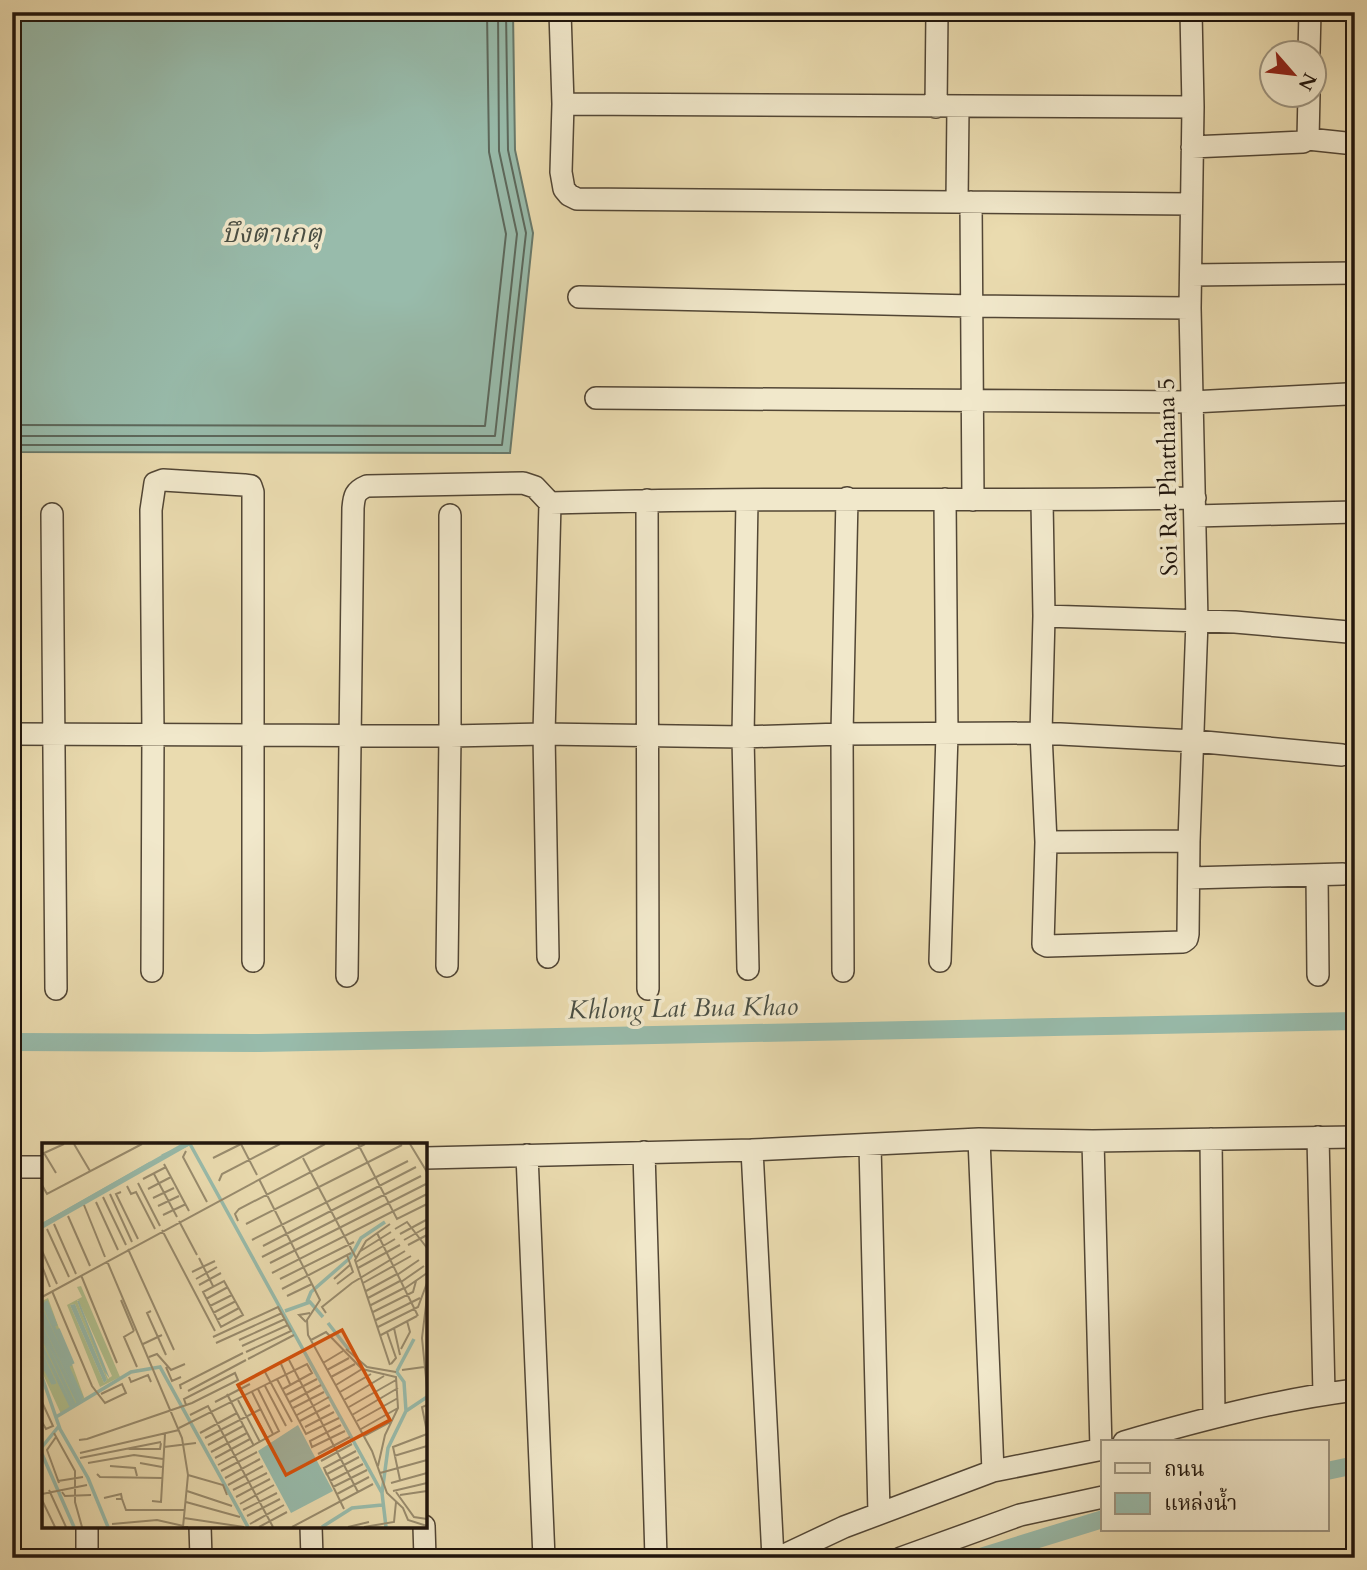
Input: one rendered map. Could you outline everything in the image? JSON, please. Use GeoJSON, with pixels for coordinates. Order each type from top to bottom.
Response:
{"type":"FeatureCollection","features":[{"type":"Feature","properties":{"kind":"street"},"geometry":{"type":"LineString","coordinates":[[560,12],[563,104],[561,172],[564,189],[577,199],[1190,204]]}},
{"type":"Feature","properties":{"kind":"street"},"geometry":{"type":"LineString","coordinates":[[936,107],[937,12]]}},
{"type":"Feature","properties":{"kind":"street","name":"Soi Rat Phatthana 5"},"geometry":{"type":"LineString","coordinates":[[1046,842],[1045,946],[1183,942],[1187,939],[1197,621],[1190,308],[1193,107],[1191,12]]}},
{"type":"Feature","properties":{"kind":"street"},"geometry":{"type":"LineString","coordinates":[[1309,38],[1310,12]]}},
{"type":"Feature","properties":{"kind":"street"},"geometry":{"type":"LineString","coordinates":[[563,104],[1193,107]]}},
{"type":"Feature","properties":{"kind":"street"},"geometry":{"type":"LineString","coordinates":[[958,107],[973,306],[973,500]]}},
{"type":"Feature","properties":{"kind":"street"},"geometry":{"type":"LineString","coordinates":[[1308,139],[1309,108]]}},
{"type":"Feature","properties":{"kind":"street"},"geometry":{"type":"LineString","coordinates":[[1192,147],[1303,142],[1308,139],[1355,144]]}},
{"type":"Feature","properties":{"kind":"street"},"geometry":{"type":"LineString","coordinates":[[1191,275],[1355,273]]}},
{"type":"Feature","properties":{"kind":"street"},"geometry":{"type":"LineString","coordinates":[[579,297],[1190,308]]}},
{"type":"Feature","properties":{"kind":"street"},"geometry":{"type":"LineString","coordinates":[[596,398],[1192,402],[1347,394]]}},
{"type":"Feature","properties":{"kind":"street"},"geometry":{"type":"LineString","coordinates":[[152,971],[151,510],[155,483],[163,480],[244,485],[251,486],[253,492],[253,961]]}},
{"type":"Feature","properties":{"kind":"street"},"geometry":{"type":"LineString","coordinates":[[347,976],[353,508],[354,496],[358,490],[367,486],[523,483],[535,487],[550,503],[544,734],[548,957]]}},
{"type":"Feature","properties":{"kind":"street"},"geometry":{"type":"LineString","coordinates":[[843,971],[842,734],[846,498]]}},
{"type":"Feature","properties":{"kind":"street"},"geometry":{"type":"LineString","coordinates":[[940,961],[947,734],[945,499]]}},
{"type":"Feature","properties":{"kind":"street"},"geometry":{"type":"LineString","coordinates":[[550,503],[945,499],[1355,512]]}},
{"type":"Feature","properties":{"kind":"street"},"geometry":{"type":"LineString","coordinates":[[647,500],[648,989]]}},
{"type":"Feature","properties":{"kind":"street"},"geometry":{"type":"LineString","coordinates":[[747,500],[743,737],[748,969]]}},
{"type":"Feature","properties":{"kind":"street"},"geometry":{"type":"LineString","coordinates":[[1042,501],[1044,616],[1041,733],[1046,842],[1189,841]]}},
{"type":"Feature","properties":{"kind":"street"},"geometry":{"type":"LineString","coordinates":[[52,514],[55,989]]}},
{"type":"Feature","properties":{"kind":"street"},"geometry":{"type":"LineString","coordinates":[[447,966],[450,515]]}},
{"type":"Feature","properties":{"kind":"street"},"geometry":{"type":"LineString","coordinates":[[1044,616],[1197,621],[1348,632]]}},
{"type":"Feature","properties":{"kind":"street"},"geometry":{"type":"LineString","coordinates":[[12,734],[544,734],[743,737],[1041,733],[1195,741],[1342,755]]}},
{"type":"Feature","properties":{"kind":"street"},"geometry":{"type":"LineString","coordinates":[[1190,878],[1343,874]]}},
{"type":"Feature","properties":{"kind":"street"},"geometry":{"type":"LineString","coordinates":[[1317,875],[1318,975]]}},
{"type":"Feature","properties":{"kind":"street"},"geometry":{"type":"LineString","coordinates":[[1318,1137],[1324,1394]]}},
{"type":"Feature","properties":{"kind":"street"},"geometry":{"type":"LineString","coordinates":[[427,1158],[752,1150],[979,1139],[1093,1141],[1355,1137]]}},
{"type":"Feature","properties":{"kind":"street"},"geometry":{"type":"LineString","coordinates":[[979,1139],[993,1471]]}},
{"type":"Feature","properties":{"kind":"street"},"geometry":{"type":"LineString","coordinates":[[1211,1139],[1214,1416]]}},
{"type":"Feature","properties":{"kind":"street"},"geometry":{"type":"LineString","coordinates":[[1093,1141],[1102,1440]]}},
{"type":"Feature","properties":{"kind":"street"},"geometry":{"type":"LineString","coordinates":[[870,1144],[879,1513]]}},
{"type":"Feature","properties":{"kind":"street"},"geometry":{"type":"LineString","coordinates":[[752,1150],[775,1558],[879,1513],[993,1471],[1101,1449]]}},
{"type":"Feature","properties":{"kind":"street"},"geometry":{"type":"LineString","coordinates":[[644,1152],[656,1558]]}},
{"type":"Feature","properties":{"kind":"street"},"geometry":{"type":"LineString","coordinates":[[527,1155],[544,1558]]}},
{"type":"Feature","properties":{"kind":"street"},"geometry":{"type":"LineString","coordinates":[[12,1167],[42,1167]]}},
{"type":"Feature","properties":{"kind":"street"},"geometry":{"type":"LineString","coordinates":[[1132,1440],[1214,1416],[1355,1390]]}},
{"type":"Feature","properties":{"kind":"street"},"geometry":{"type":"LineString","coordinates":[[901,1558],[1020,1515],[1101,1497]]}},
{"type":"Feature","properties":{"kind":"street"},"geometry":{"type":"LineString","coordinates":[[86,1528],[87,1558]]}},
{"type":"Feature","properties":{"kind":"street"},"geometry":{"type":"LineString","coordinates":[[200,1528],[201,1558]]}},
{"type":"Feature","properties":{"kind":"street"},"geometry":{"type":"LineString","coordinates":[[311,1528],[312,1558]]}},
{"type":"Feature","properties":{"kind":"street"},"geometry":{"type":"LineString","coordinates":[[424,1528],[425,1558]]}},
{"type":"Feature","properties":{"kind":"water","name":"บึงตาเกตุ"},"geometry":{"type":"Polygon","coordinates":[[[12,12],[513,12],[515,150],[533,233],[510,453],[12,452],[12,12]]]}},
{"type":"Feature","properties":{"kind":"waterway","name":"Khlong Lat Bua Khao"},"geometry":{"type":"LineString","coordinates":[[12,1042],[259,1043],[1355,1021]]}},
{"type":"Feature","properties":{"kind":"waterway"},"geometry":{"type":"LineString","coordinates":[[1328,1471],[1355,1465]]}},
{"type":"Feature","properties":{"kind":"waterway"},"geometry":{"type":"LineString","coordinates":[[977,1558],[1101,1520]]}}]}
